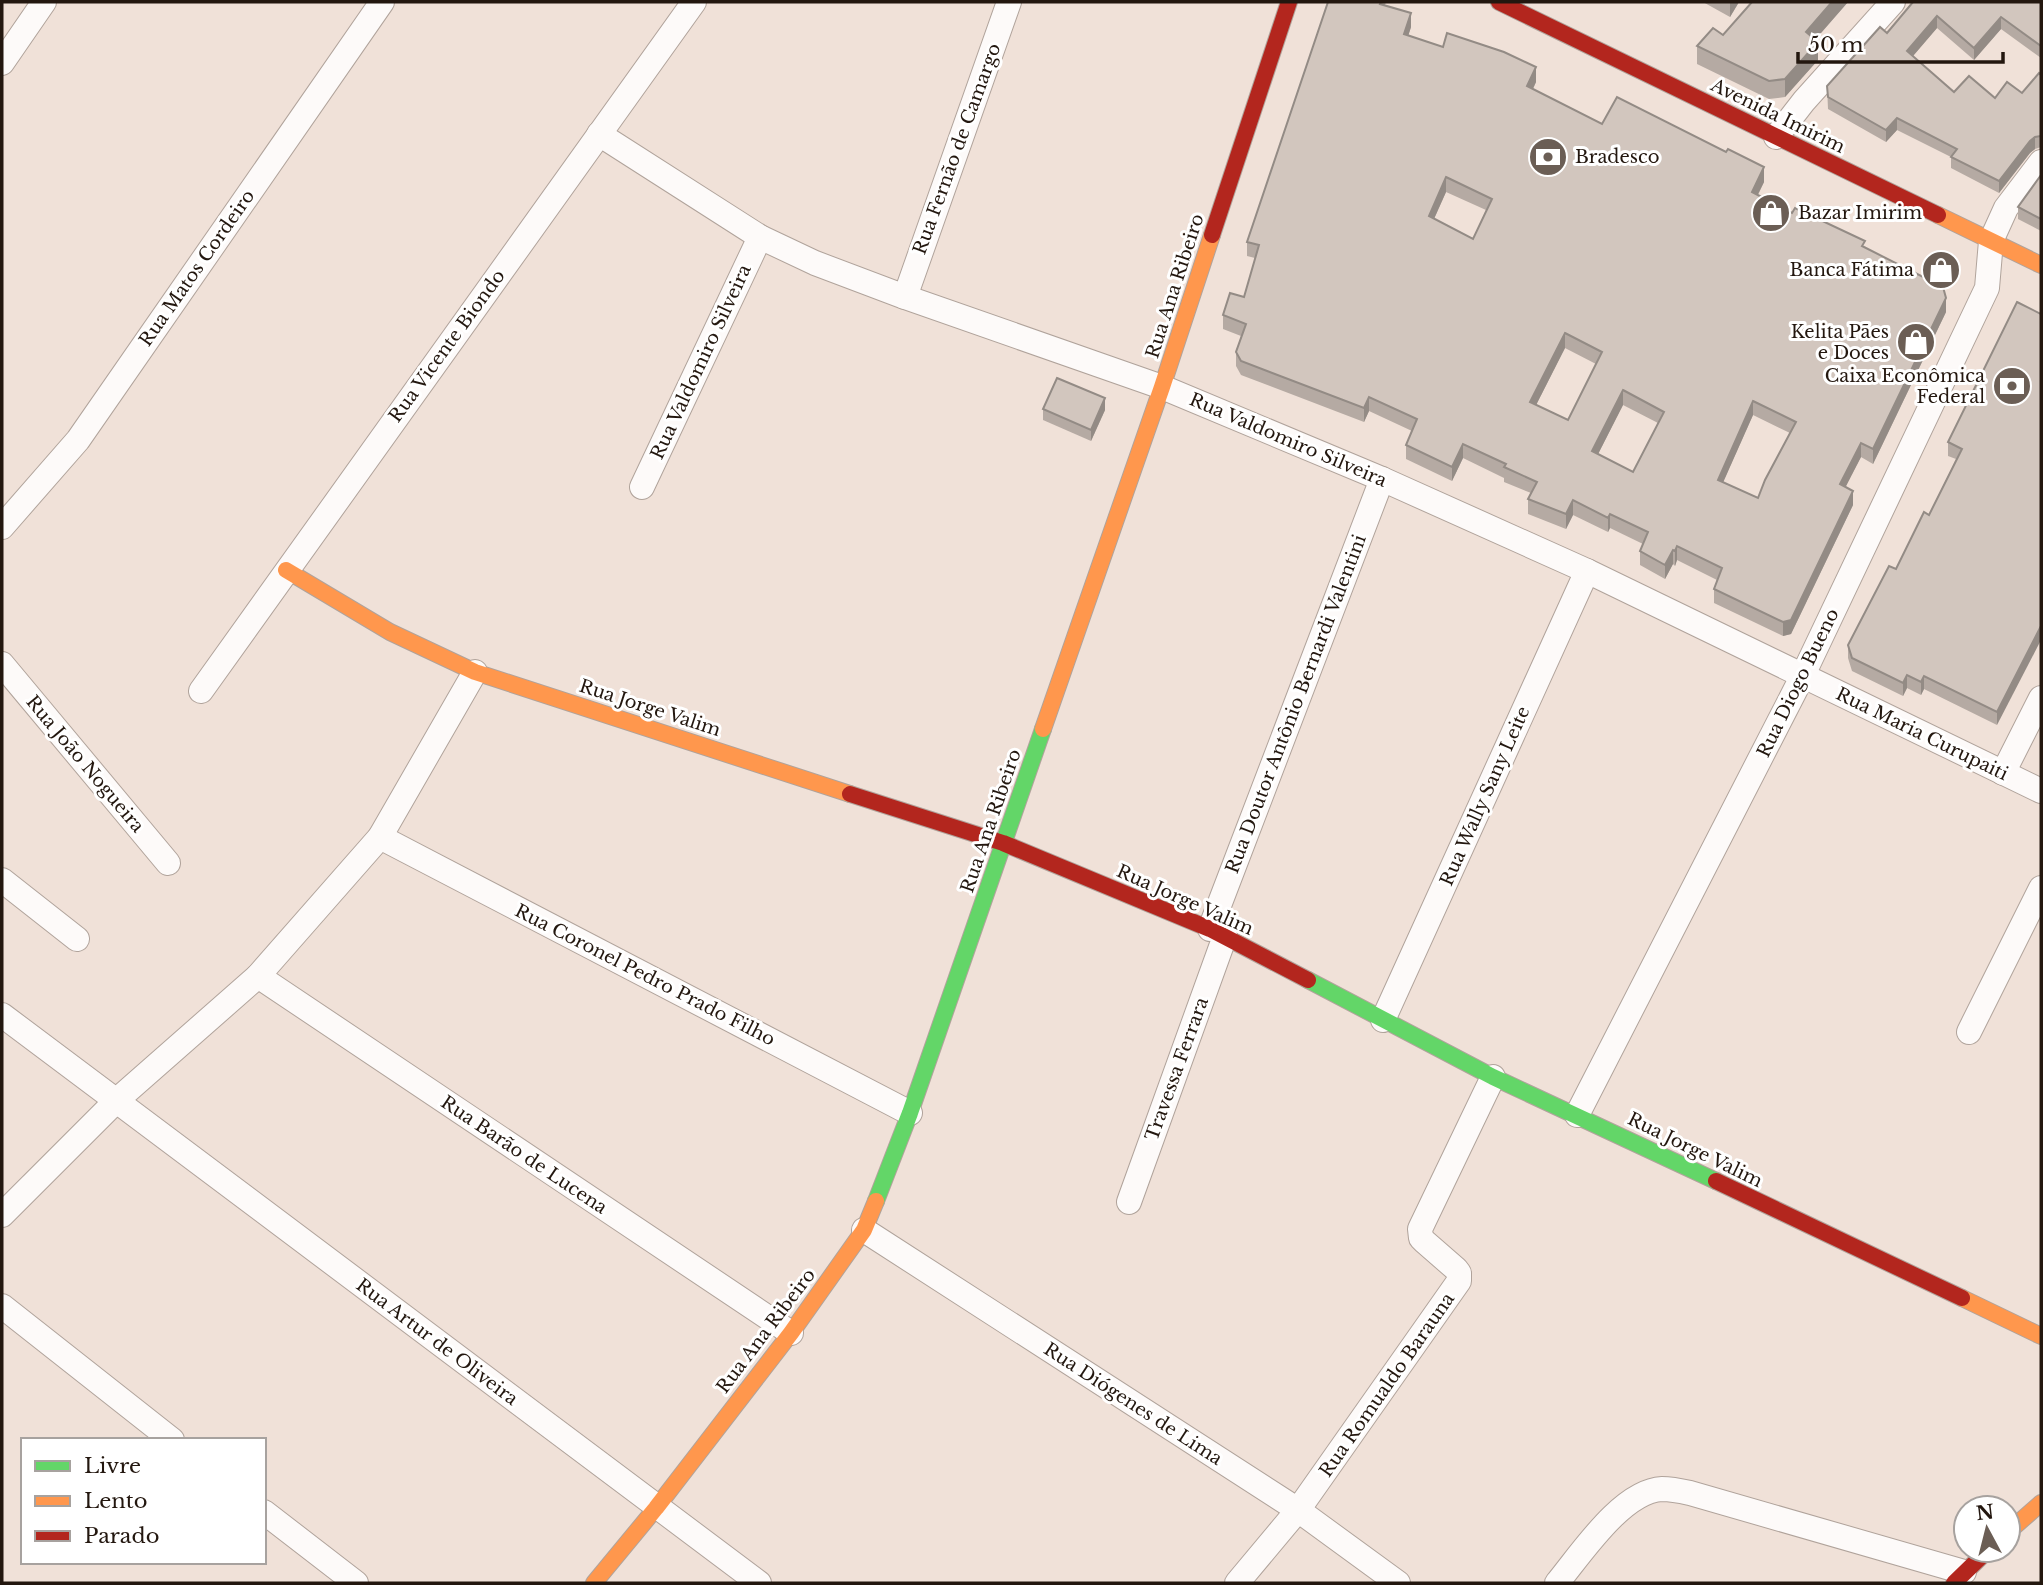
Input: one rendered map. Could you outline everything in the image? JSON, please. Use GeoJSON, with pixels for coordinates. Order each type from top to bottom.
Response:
{"type":"FeatureCollection","features":[{"type":"Feature","properties":{"kind":"street"},"geometry":{"type":"LineString","coordinates":[[2,64],[44,2]]}},
{"type":"Feature","properties":{"kind":"street","name":"Rua Matos Cordeiro"},"geometry":{"type":"LineString","coordinates":[[2,527],[78,440],[382,2]]}},
{"type":"Feature","properties":{"kind":"street","name":"Rua Vicente Biondo"},"geometry":{"type":"LineString","coordinates":[[201,691],[694,2]]}},
{"type":"Feature","properties":{"kind":"street","name":"Rua Fernão de Camargo"},"geometry":{"type":"LineString","coordinates":[[905,297],[1009,2]]}},
{"type":"Feature","properties":{"kind":"street","name":"Rua Ana Ribeiro"},"geometry":{"type":"LineString","coordinates":[[594,1583],[656,1508],[791,1333],[864,1230],[910,1113],[1162,387],[1289,2]]}},
{"type":"Feature","properties":{"kind":"street","name":"Avenida Imirim"},"geometry":{"type":"LineString","coordinates":[[1499,2],[2041,265]]}},
{"type":"Feature","properties":{"kind":"street"},"geometry":{"type":"LineString","coordinates":[[1776,137],[1804,101],[1893,2]]}},
{"type":"Feature","properties":{"kind":"street","name":"Rua Valdomiro Silveira"},"geometry":{"type":"LineString","coordinates":[[599,134],[760,237],[815,263],[1162,387],[1382,479],[1587,571],[1802,677]]}},
{"type":"Feature","properties":{"kind":"street","name":"Rua Diogo Bueno"},"geometry":{"type":"LineString","coordinates":[[1577,1115],[1802,677],[1987,288],[1991,241],[2006,208],[2041,162]]}},
{"type":"Feature","properties":{"kind":"street","name":"Rua Valdomiro Silveira"},"geometry":{"type":"LineString","coordinates":[[642,487],[760,237]]}},
{"type":"Feature","properties":{"kind":"street","name":"Rua Doutor Antônio Bernardi Valentini"},"geometry":{"type":"LineString","coordinates":[[1218,933],[1382,479]]}},
{"type":"Feature","properties":{"kind":"street","name":"Rua Jorge Valim"},"geometry":{"type":"LineString","coordinates":[[286,569],[390,632],[475,672],[1003,843],[1218,933],[1493,1077],[2041,1336]]}},
{"type":"Feature","properties":{"kind":"street","name":"Rua Wally Sany Leite"},"geometry":{"type":"LineString","coordinates":[[1383,1020],[1587,571]]}},
{"type":"Feature","properties":{"kind":"street","name":"Rua João Nogueira"},"geometry":{"type":"LineString","coordinates":[[2,664],[168,863]]}},
{"type":"Feature","properties":{"kind":"street"},"geometry":{"type":"LineString","coordinates":[[2,1215],[117,1100],[258,976],[380,838],[475,672]]}},
{"type":"Feature","properties":{"kind":"street","name":"Rua Maria Curupaiti"},"geometry":{"type":"LineString","coordinates":[[1802,677],[2041,791]]}},
{"type":"Feature","properties":{"kind":"street"},"geometry":{"type":"LineString","coordinates":[[2003,773],[2041,698]]}},
{"type":"Feature","properties":{"kind":"street","name":"Rua Coronel Pedro Prado Filho"},"geometry":{"type":"LineString","coordinates":[[380,838],[910,1113]]}},
{"type":"Feature","properties":{"kind":"street"},"geometry":{"type":"LineString","coordinates":[[2,880],[76,939]]}},
{"type":"Feature","properties":{"kind":"street"},"geometry":{"type":"LineString","coordinates":[[1969,1032],[2041,888]]}},
{"type":"Feature","properties":{"kind":"street","name":"Travessa Ferrara"},"geometry":{"type":"LineString","coordinates":[[1129,1202],[1218,933]]}},
{"type":"Feature","properties":{"kind":"street","name":"Rua Barão de Lucena"},"geometry":{"type":"LineString","coordinates":[[258,976],[791,1333]]}},
{"type":"Feature","properties":{"kind":"street","name":"Rua Artur de Oliveira"},"geometry":{"type":"LineString","coordinates":[[2,1016],[759,1583]]}},
{"type":"Feature","properties":{"kind":"street","name":"Rua Romualdo Barauna"},"geometry":{"type":"LineString","coordinates":[[1298,1510],[1459,1281],[1456,1269],[1425,1242],[1420,1229],[1493,1077]]}},
{"type":"Feature","properties":{"kind":"street","name":"Rua Diógenes de Lima"},"geometry":{"type":"LineString","coordinates":[[864,1230],[1298,1510],[1398,1583]]}},
{"type":"Feature","properties":{"kind":"street"},"geometry":{"type":"LineString","coordinates":[[2,1306],[169,1438]]}},
{"type":"Feature","properties":{"kind":"street"},"geometry":{"type":"LineString","coordinates":[[1557,1583],[1612,1516],[1637,1495],[1661,1489],[1690,1493],[1959,1577],[1973,1564]]}},
{"type":"Feature","properties":{"kind":"street"},"geometry":{"type":"LineString","coordinates":[[2022,1520],[2041,1503]]}},
{"type":"Feature","properties":{"kind":"street"},"geometry":{"type":"LineString","coordinates":[[1237,1583],[1298,1510]]}},
{"type":"Feature","properties":{"kind":"street"},"geometry":{"type":"LineString","coordinates":[[266,1514],[356,1583]]}},
{"type":"Feature","properties":{"kind":"building"},"geometry":{"type":"Polygon","coordinates":[[[1328,2],[1381,2],[1380,4],[1411,13],[1404,34],[1443,47],[1447,33],[1504,52],[1536,67],[1527,86],[1602,124],[1617,97],[1726,152],[1728,149],[1764,167],[1752,192],[1792,213],[1795,208],[1865,241],[1862,246],[1943,287],[1946,298],[1873,449],[1861,443],[1840,484],[1853,491],[1791,620],[1783,622],[1714,589],[1722,568],[1677,546],[1665,565],[1640,551],[1648,532],[1610,514],[1608,518],[1573,500],[1566,514],[1528,499],[1537,482],[1504,467],[1506,464],[1463,444],[1452,467],[1406,445],[1417,419],[1369,397],[1364,408],[1241,361],[1236,352],[1246,324],[1223,315],[1230,293],[1244,297],[1259,245],[1247,242],[1328,2]],[[1446,177],[1429,216],[1473,239],[1492,199],[1446,177]],[[1565,333],[1530,402],[1568,420],[1602,352],[1565,333]],[[1623,390],[1592,451],[1633,472],[1664,412],[1623,390]],[[1753,401],[1718,480],[1758,498],[1796,422],[1753,401]]]}},
{"type":"Feature","properties":{"kind":"building"},"geometry":{"type":"Polygon","coordinates":[[[1752,2],[1832,2],[1806,32],[1818,42],[1785,79],[1769,81],[1697,46],[1713,28],[1723,35],[1752,2]]]}},
{"type":"Feature","properties":{"kind":"building"},"geometry":{"type":"Polygon","coordinates":[[[1913,2],[2041,2],[2041,46],[2001,17],[1974,48],[1937,16],[1907,51],[1954,92],[1969,76],[1995,98],[2007,82],[2022,93],[2039,73],[2041,75],[2041,136],[2030,141],[1999,181],[1951,157],[1957,149],[1897,118],[1886,130],[1828,97],[1827,86],[1880,27],[1887,33],[1913,2]]]}},
{"type":"Feature","properties":{"kind":"building"},"geometry":{"type":"Polygon","coordinates":[[[2041,175],[2041,219],[2018,207],[2041,175]]]}},
{"type":"Feature","properties":{"kind":"building"},"geometry":{"type":"Polygon","coordinates":[[[2017,302],[2041,314],[2041,626],[1997,712],[1924,676],[1921,682],[1907,675],[1903,683],[1852,658],[1848,645],[1889,566],[1896,569],[1924,512],[1929,515],[1962,449],[1948,442],[2017,302]]]}},
{"type":"Feature","properties":{"kind":"building"},"geometry":{"type":"Polygon","coordinates":[[[1057,378],[1105,398],[1091,430],[1043,409],[1057,378]]]}},
{"type":"Feature","properties":{"kind":"traffic: fast"},"geometry":{"type":"LineString","coordinates":[[876,1201],[910,1113],[1043,729]]}},
{"type":"Feature","properties":{"kind":"traffic: fast"},"geometry":{"type":"LineString","coordinates":[[1308,980],[1493,1077],[1716,1181]]}},
{"type":"Feature","properties":{"kind":"traffic: slow"},"geometry":{"type":"LineString","coordinates":[[1938,215],[2041,265]]}},
{"type":"Feature","properties":{"kind":"traffic: slow"},"geometry":{"type":"LineString","coordinates":[[1043,729],[1212,235]]}},
{"type":"Feature","properties":{"kind":"traffic: slow"},"geometry":{"type":"LineString","coordinates":[[286,570],[390,632],[475,672],[850,794]]}},
{"type":"Feature","properties":{"kind":"traffic: slow"},"geometry":{"type":"LineString","coordinates":[[594,1583],[656,1508],[791,1333],[864,1230],[876,1201]]}},
{"type":"Feature","properties":{"kind":"traffic: slow"},"geometry":{"type":"LineString","coordinates":[[1962,1298],[2041,1336]]}},
{"type":"Feature","properties":{"kind":"traffic: slow"},"geometry":{"type":"LineString","coordinates":[[2022,1520],[2041,1503]]}},
{"type":"Feature","properties":{"kind":"traffic: jam"},"geometry":{"type":"LineString","coordinates":[[1212,235],[1289,2]]}},
{"type":"Feature","properties":{"kind":"traffic: jam"},"geometry":{"type":"LineString","coordinates":[[1499,2],[1938,215]]}},
{"type":"Feature","properties":{"kind":"traffic: jam"},"geometry":{"type":"LineString","coordinates":[[850,794],[1003,843],[1210,929],[1308,980]]}},
{"type":"Feature","properties":{"kind":"traffic: jam"},"geometry":{"type":"LineString","coordinates":[[1716,1181],[1962,1298]]}},
{"type":"Feature","properties":{"kind":"traffic: jam"},"geometry":{"type":"LineString","coordinates":[[1954,1583],[1974,1564]]}},
{"type":"Feature","properties":{"kind":"place","name":"Bradesco"},"geometry":{"type":"Point","coordinates":[1548,157]}},
{"type":"Feature","properties":{"kind":"place","name":"Bazar Imirim"},"geometry":{"type":"Point","coordinates":[1771,213]}},
{"type":"Feature","properties":{"kind":"place","name":"Banca Fátima"},"geometry":{"type":"Point","coordinates":[1941,270]}},
{"type":"Feature","properties":{"kind":"place","name":"Kelita Pães e Doces"},"geometry":{"type":"Point","coordinates":[1916,342]}},
{"type":"Feature","properties":{"kind":"place","name":"Caixa Econômica Federal"},"geometry":{"type":"Point","coordinates":[2012,386]}}]}
